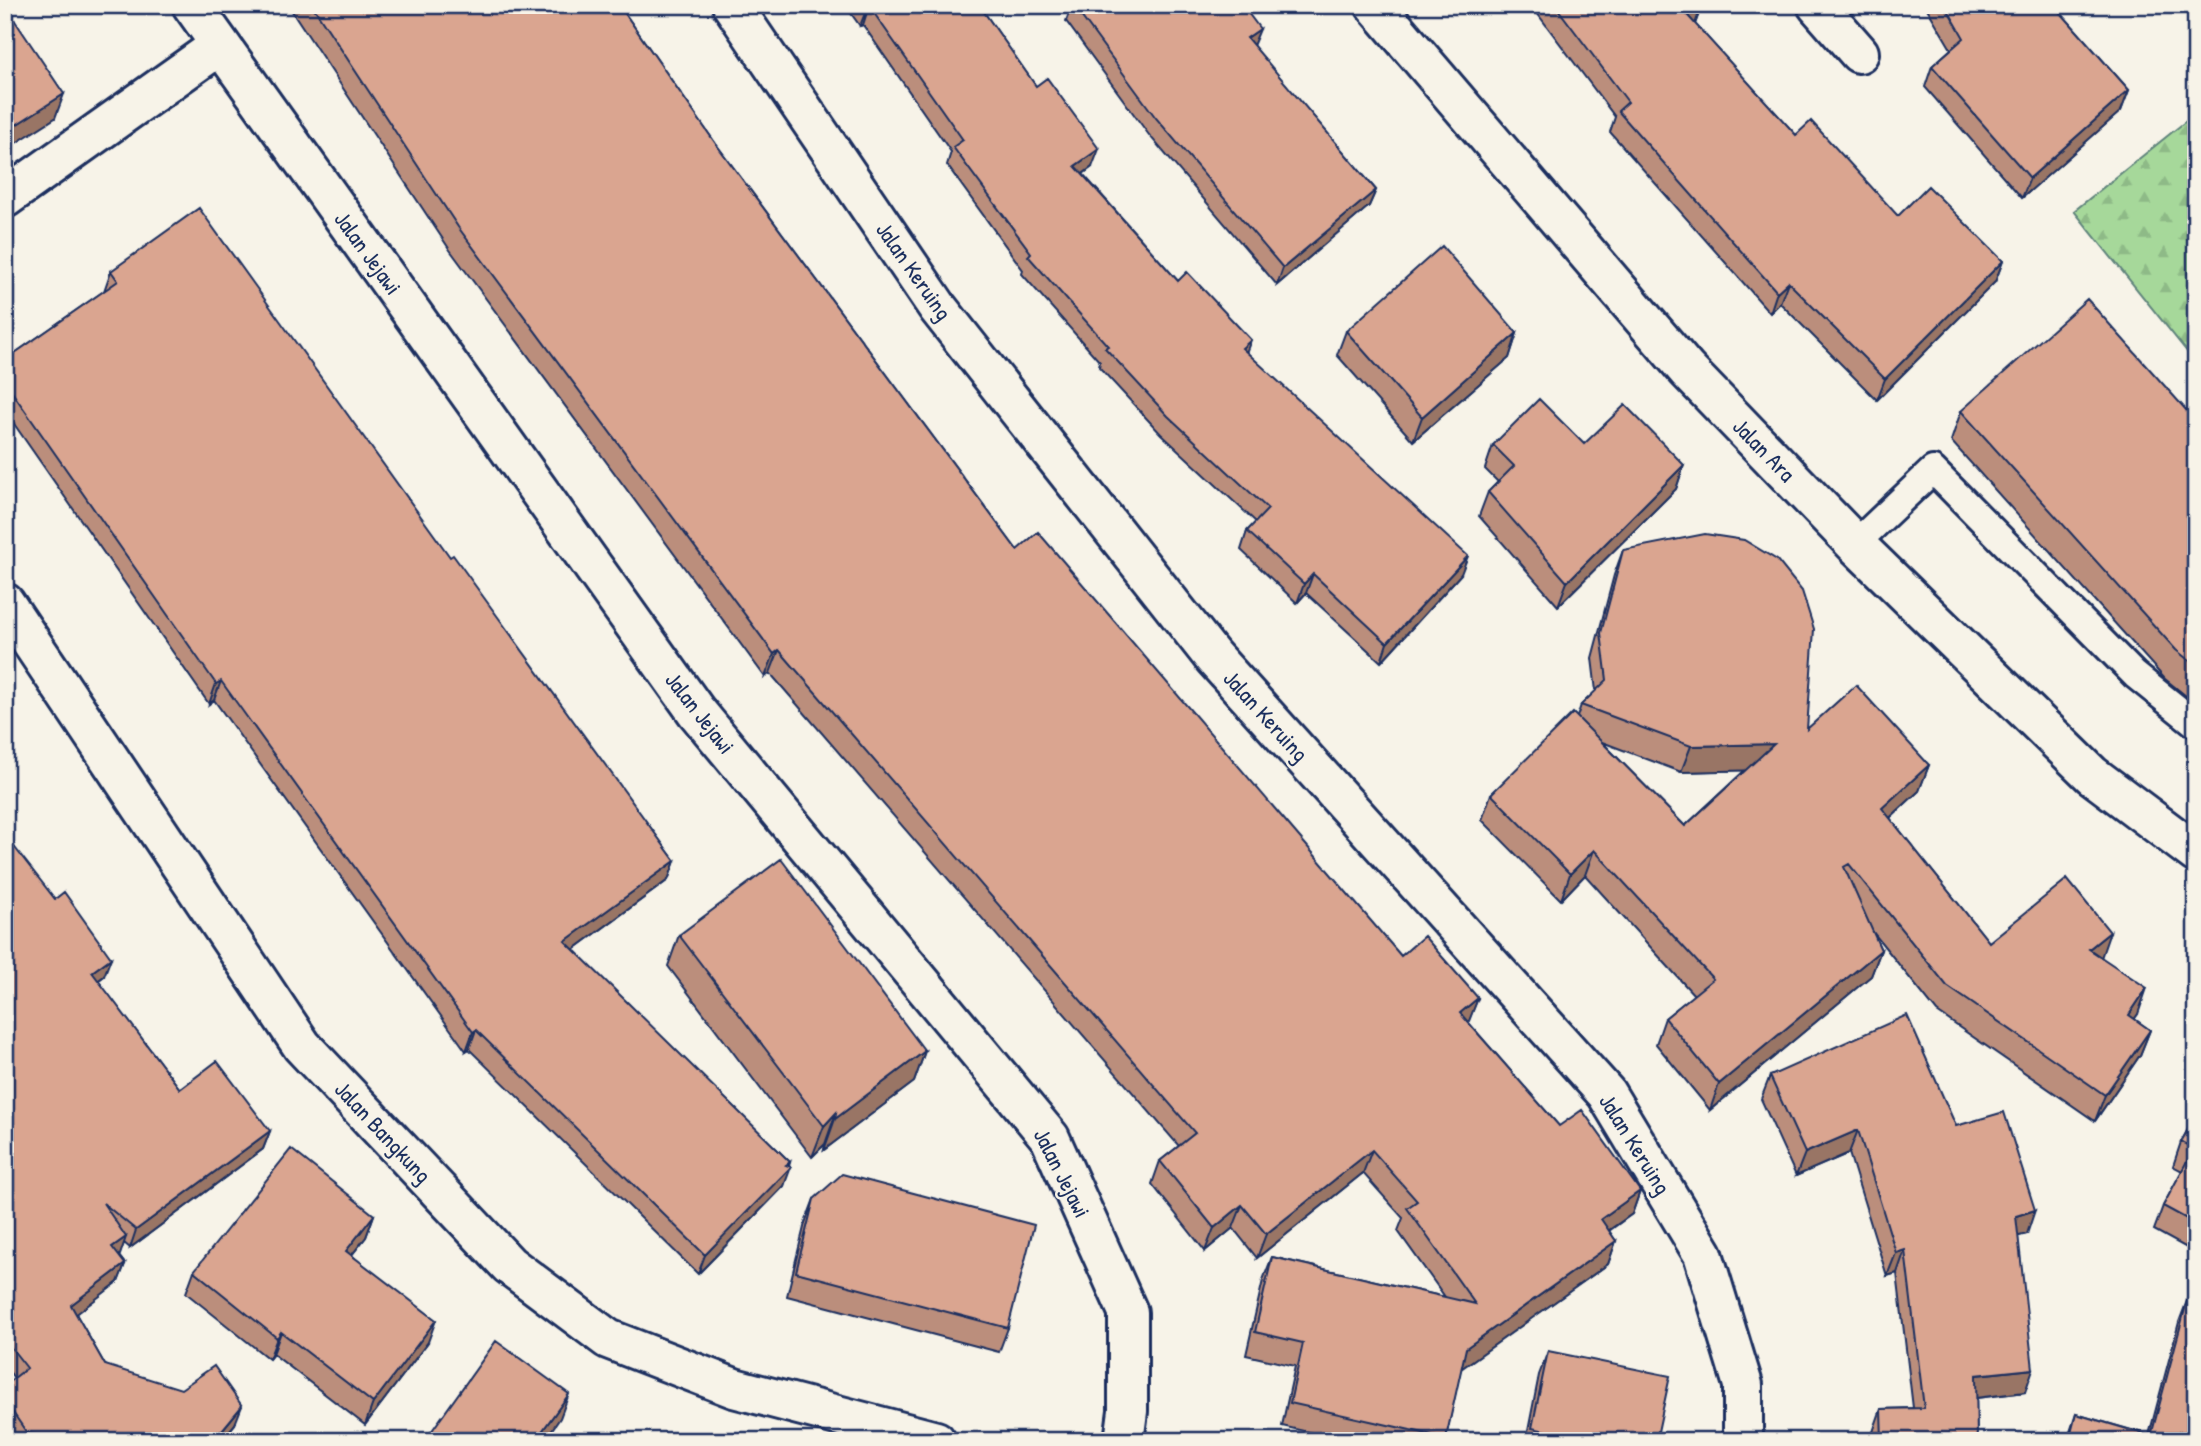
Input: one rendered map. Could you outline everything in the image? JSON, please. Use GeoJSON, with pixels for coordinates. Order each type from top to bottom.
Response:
{"type":"FeatureCollection","features":[{"type":"Feature","properties":{"kind":"street","name":"Jalan Jejawi"},"geometry":{"type":"LineString","coordinates":[[192,5],[696,711],[1050,1138],[1128,1312],[1128,1411],[1124,1441]]}},
{"type":"Feature","properties":{"kind":"street","name":"Jalan Keruing"},"geometry":{"type":"LineString","coordinates":[[732,5],[938,308],[1213,657],[1606,1093],[1703,1254],[1743,1385],[1743,1441]]}},
{"type":"Feature","properties":{"kind":"street","name":"Jalan Ara"},"geometry":{"type":"LineString","coordinates":[[1375,5],[1687,370],[1855,544],[2092,775],[2196,853]]}},
{"type":"Feature","properties":{"kind":"street"},"geometry":{"type":"LineString","coordinates":[[1817,5],[1859,53]]}},
{"type":"Feature","properties":{"kind":"street"},"geometry":{"type":"LineString","coordinates":[[5,198],[219,46]]}},
{"type":"Feature","properties":{"kind":"street","name":"Jalan Bangkung"},"geometry":{"type":"LineString","coordinates":[[5,603],[302,1046],[509,1265],[608,1339],[734,1388],[936,1441]]}},
{"type":"Feature","properties":{"kind":"lane"},"geometry":{"type":"LineString","coordinates":[[1855,544],[1933,470],[2135,675],[2196,724]]}},
{"type":"Feature","properties":{"kind":"green space"},"geometry":{"type":"Polygon","coordinates":[[[2196,113],[2196,363],[2074,211],[2196,113]]]}},
{"type":"Feature","properties":{"kind":"building"},"geometry":{"type":"Polygon","coordinates":[[[312,5],[619,5],[716,144],[1017,550],[1038,532],[1401,956],[1424,936],[1478,998],[1460,1013],[1559,1126],[1582,1110],[1640,1191],[1601,1219],[1616,1241],[1466,1348],[1446,1438],[1290,1403],[1303,1343],[1255,1332],[1272,1257],[1475,1304],[1407,1208],[1417,1201],[1372,1150],[1266,1234],[1242,1205],[1214,1228],[1160,1161],[1195,1133],[779,650],[774,654],[458,227],[312,5]]]}},
{"type":"Feature","properties":{"kind":"building"},"geometry":{"type":"Polygon","coordinates":[[[865,5],[979,5],[1036,86],[1047,78],[1099,149],[1075,166],[1178,281],[1187,272],[1251,340],[1242,348],[1468,556],[1387,643],[1313,574],[1304,584],[1247,531],[1268,509],[1168,416],[1105,348],[1108,346],[1028,256],[1031,253],[953,147],[963,140],[869,6],[867,8],[865,5]]]}},
{"type":"Feature","properties":{"kind":"building"},"geometry":{"type":"Polygon","coordinates":[[[1073,5],[1242,5],[1260,29],[1247,38],[1376,190],[1283,268],[1156,118],[1073,5]]]}},
{"type":"Feature","properties":{"kind":"building"},"geometry":{"type":"Polygon","coordinates":[[[1555,5],[1700,5],[1687,15],[1796,135],[1811,121],[1898,216],[1928,186],[2003,261],[1885,379],[1788,282],[1777,292],[1618,111],[1628,102],[1555,5]]]}},
{"type":"Feature","properties":{"kind":"building"},"geometry":{"type":"Polygon","coordinates":[[[1945,5],[2054,5],[2129,90],[2030,178],[1932,66],[1964,38],[1945,5]]]}},
{"type":"Feature","properties":{"kind":"building"},"geometry":{"type":"Polygon","coordinates":[[[5,6],[64,94],[5,132],[5,6]]]}},
{"type":"Feature","properties":{"kind":"building"},"geometry":{"type":"Polygon","coordinates":[[[199,208],[450,557],[453,555],[675,861],[565,941],[790,1162],[786,1165],[791,1167],[705,1255],[476,1030],[473,1032],[221,681],[216,684],[5,382],[5,360],[118,281],[111,271],[199,208]]]}},
{"type":"Feature","properties":{"kind":"building"},"geometry":{"type":"Polygon","coordinates":[[[1442,246],[1517,333],[1422,417],[1346,331],[1442,246]]]}},
{"type":"Feature","properties":{"kind":"building"},"geometry":{"type":"Polygon","coordinates":[[[2087,299],[2196,421],[2196,666],[2176,650],[1961,411],[2087,299]]]}},
{"type":"Feature","properties":{"kind":"building"},"geometry":{"type":"Polygon","coordinates":[[[1539,399],[1584,444],[1625,405],[1684,465],[1567,582],[1488,492],[1514,466],[1493,445],[1539,399]]]}},
{"type":"Feature","properties":{"kind":"building"},"geometry":{"type":"Polygon","coordinates":[[[1705,534],[1744,540],[1777,560],[1802,591],[1814,629],[1807,729],[1856,685],[1929,765],[1882,808],[1989,942],[2067,879],[2110,932],[2089,949],[2147,988],[2129,1015],[2150,1030],[2105,1095],[1947,986],[1849,864],[1844,867],[1881,950],[1719,1084],[1665,1018],[1713,979],[1594,850],[1570,874],[1491,794],[1573,713],[1685,826],[1774,744],[1691,746],[1581,705],[1607,680],[1601,633],[1623,550],[1705,534]]]}},
{"type":"Feature","properties":{"kind":"building"},"geometry":{"type":"Polygon","coordinates":[[[5,835],[55,899],[64,892],[111,958],[92,972],[180,1089],[217,1061],[270,1131],[136,1230],[103,1203],[126,1237],[112,1247],[125,1264],[71,1305],[105,1365],[181,1389],[214,1366],[242,1406],[213,1441],[82,1441],[27,1433],[5,1401],[5,1385],[27,1368],[5,1340],[5,835]]]}},
{"type":"Feature","properties":{"kind":"building"},"geometry":{"type":"Polygon","coordinates":[[[781,859],[925,1051],[835,1119],[836,1113],[824,1126],[679,935],[781,859]]]}},
{"type":"Feature","properties":{"kind":"building"},"geometry":{"type":"Polygon","coordinates":[[[1907,1015],[1956,1126],[2004,1112],[2035,1210],[2016,1216],[2033,1369],[1976,1375],[1977,1441],[1882,1441],[1881,1409],[1924,1408],[1905,1250],[1896,1253],[1858,1130],[1805,1153],[1770,1076],[1907,1015]]]}},
{"type":"Feature","properties":{"kind":"building"},"geometry":{"type":"Polygon","coordinates":[[[2196,1115],[2196,1224],[2163,1206],[2194,1148],[2181,1142],[2196,1115]]]}},
{"type":"Feature","properties":{"kind":"building"},"geometry":{"type":"Polygon","coordinates":[[[291,1149],[374,1215],[346,1251],[436,1320],[373,1403],[281,1332],[277,1338],[194,1271],[291,1149]]]}},
{"type":"Feature","properties":{"kind":"building"},"geometry":{"type":"Polygon","coordinates":[[[842,1174],[1034,1225],[1008,1328],[796,1272],[814,1199],[842,1174]]]}},
{"type":"Feature","properties":{"kind":"building"},"geometry":{"type":"Polygon","coordinates":[[[2188,1298],[2196,1300],[2196,1441],[2069,1441],[2076,1414],[2151,1436],[2188,1298]]]}},
{"type":"Feature","properties":{"kind":"building"},"geometry":{"type":"Polygon","coordinates":[[[496,1341],[569,1394],[535,1441],[426,1439],[496,1341]]]}},
{"type":"Feature","properties":{"kind":"building"},"geometry":{"type":"Polygon","coordinates":[[[1548,1351],[1670,1376],[1656,1441],[1592,1441],[1532,1428],[1548,1351]]]}},
{"type":"Feature","properties":{"kind":"building"},"geometry":{"type":"Polygon","coordinates":[[[571,1433],[611,1441],[570,1441],[571,1433]]]}}]}
